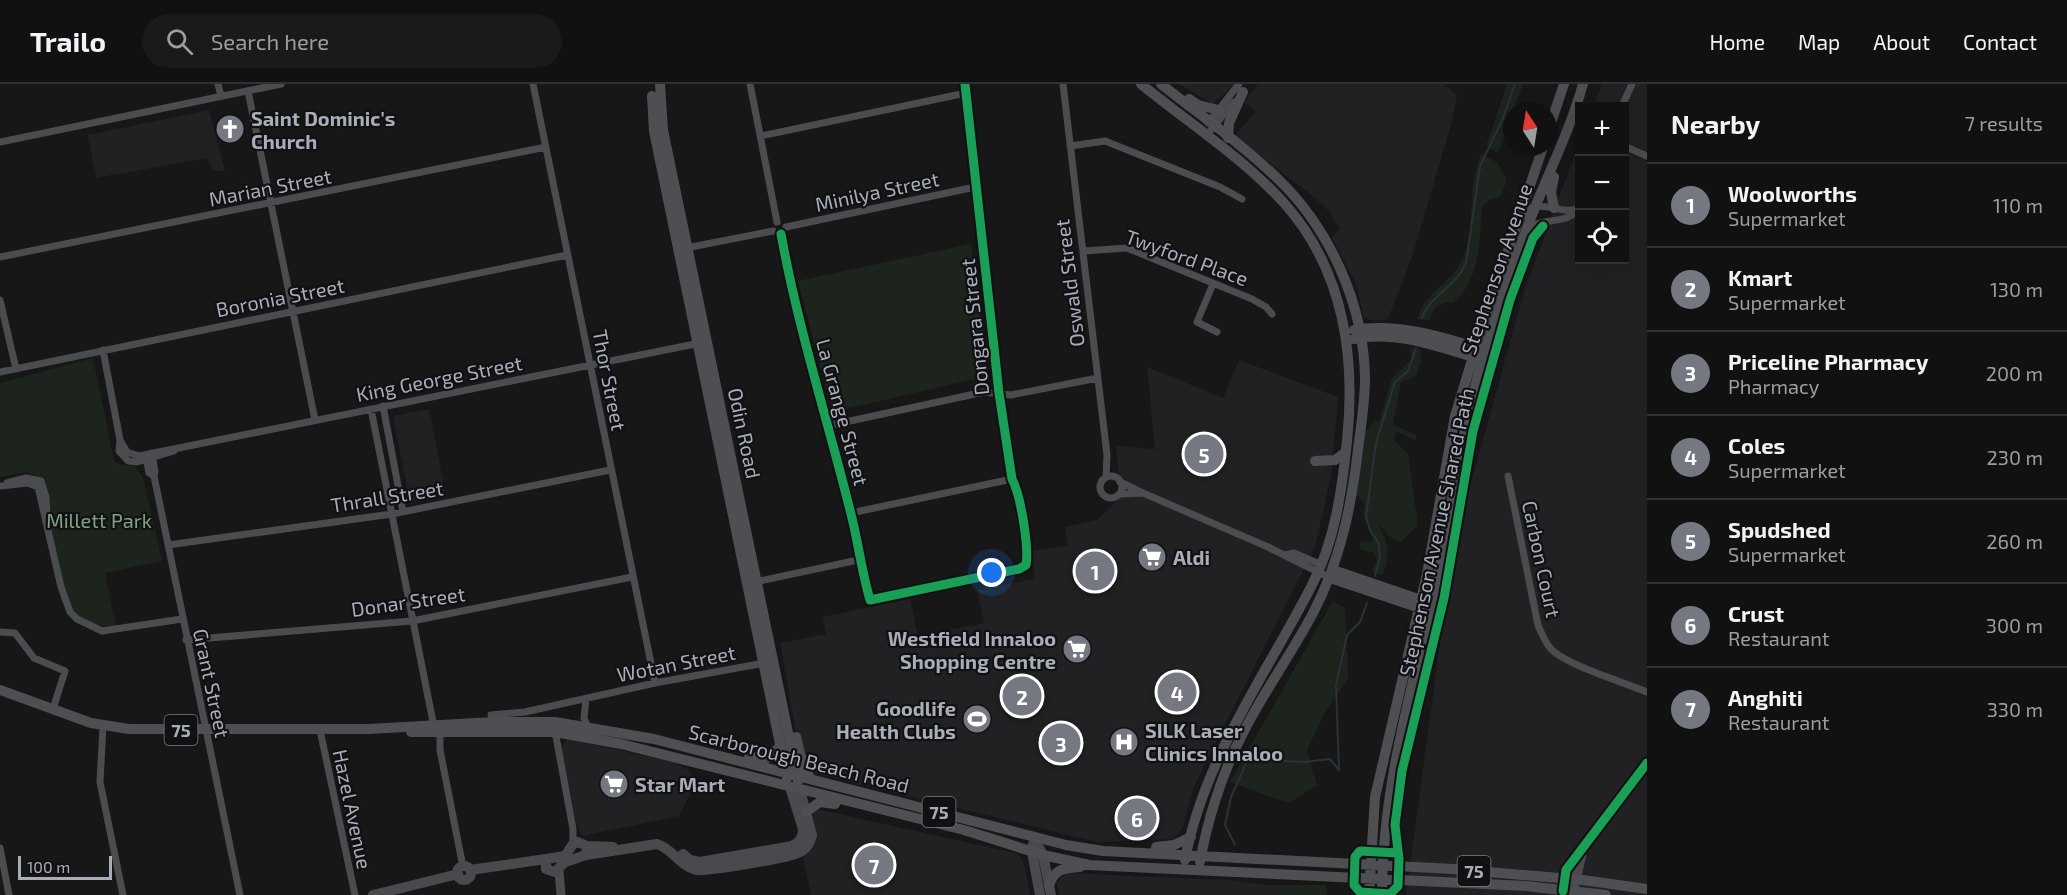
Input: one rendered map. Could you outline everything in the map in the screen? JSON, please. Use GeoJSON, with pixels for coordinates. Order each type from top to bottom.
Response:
{"type":"FeatureCollection","features":[{"type":"Feature","properties":{"kind":"main road","name":"Odin Road"},"geometry":{"type":"LineString","coordinates":[[653,84],[654,130],[683,249]]}},
{"type":"Feature","properties":{"kind":"main road","name":"Odin Road"},"geometry":{"type":"LineString","coordinates":[[660,84],[660,118],[683,249],[768,662],[780,747],[795,788]]}},
{"type":"Feature","properties":{"kind":"main road"},"geometry":{"type":"LineString","coordinates":[[1141,84],[1266,185],[1302,228],[1314,246],[1334,289],[1347,336],[1352,385],[1346,452],[1336,516],[1317,567],[1223,747],[1191,837],[1183,869]]}},
{"type":"Feature","properties":{"kind":"main road"},"geometry":{"type":"LineString","coordinates":[[1161,84],[1278,179],[1310,217],[1337,264],[1359,333],[1364,400],[1352,497],[1332,574],[1307,625],[1239,740],[1220,790],[1198,870]]}},
{"type":"Feature","properties":{"kind":"main road"},"geometry":{"type":"LineString","coordinates":[[1557,105],[1564,84]]}},
{"type":"Feature","properties":{"kind":"main road","name":"Stephenson Avenue"},"geometry":{"type":"LineString","coordinates":[[1479,354],[1557,157],[1583,84]]}},
{"type":"Feature","properties":{"kind":"main road"},"geometry":{"type":"LineString","coordinates":[[1228,138],[1229,123],[1244,87]]}},
{"type":"Feature","properties":{"kind":"main road"},"geometry":{"type":"LineString","coordinates":[[1174,95],[1219,110]]}},
{"type":"Feature","properties":{"kind":"main road","name":"Stephenson Avenue"},"geometry":{"type":"LineString","coordinates":[[1383,895],[1388,798],[1425,606],[1479,354],[1512,236],[1540,156]]}},
{"type":"Feature","properties":{"kind":"main road"},"geometry":{"type":"LineString","coordinates":[[1554,208],[1551,192],[1557,157]]}},
{"type":"Feature","properties":{"kind":"main road"},"geometry":{"type":"LineString","coordinates":[[1347,336],[1359,333],[1479,354]]}},
{"type":"Feature","properties":{"kind":"main road"},"geometry":{"type":"LineString","coordinates":[[1315,461],[1335,460],[1346,452]]}},
{"type":"Feature","properties":{"kind":"main road"},"geometry":{"type":"LineString","coordinates":[[1332,574],[1425,606]]}},
{"type":"Feature","properties":{"kind":"main road","name":"Stephenson Avenue"},"geometry":{"type":"LineString","coordinates":[[1369,895],[1380,772],[1425,606]]}},
{"type":"Feature","properties":{"kind":"main road","name":"Odin Road"},"geometry":{"type":"LineString","coordinates":[[768,662],[783,704],[791,773]]}},
{"type":"Feature","properties":{"kind":"main road","name":"Scarborough Beach Road"},"geometry":{"type":"LineString","coordinates":[[0,690],[103,726],[146,730],[588,727],[791,773],[1034,838],[1077,847],[1120,852],[1383,866],[1606,895]]}},
{"type":"Feature","properties":{"kind":"main road"},"geometry":{"type":"LineString","coordinates":[[783,704],[790,714],[802,762],[810,778]]}},
{"type":"Feature","properties":{"kind":"main road","name":"Scarborough Beach Road"},"geometry":{"type":"LineString","coordinates":[[555,727],[964,830],[1037,854],[1095,866],[1569,889],[1647,889]]}},
{"type":"Feature","properties":{"kind":"main road"},"geometry":{"type":"LineString","coordinates":[[684,747],[761,759],[774,754],[780,747]]}},
{"type":"Feature","properties":{"kind":"main road"},"geometry":{"type":"LineString","coordinates":[[1569,889],[1566,870],[1647,763]]}},
{"type":"Feature","properties":{"kind":"main road"},"geometry":{"type":"LineString","coordinates":[[550,868],[565,856],[582,847],[657,844],[665,847],[687,866],[697,870],[779,853],[796,854],[810,842],[812,835],[806,812],[795,788]]}},
{"type":"Feature","properties":{"kind":"main road"},"geometry":{"type":"LineString","coordinates":[[779,853],[792,846],[803,836],[795,788]]}},
{"type":"Feature","properties":{"kind":"main road"},"geometry":{"type":"LineString","coordinates":[[1216,856],[1211,847],[1220,790]]}},
{"type":"Feature","properties":{"kind":"main road"},"geometry":{"type":"LineString","coordinates":[[806,812],[820,802],[863,811],[882,811]]}},
{"type":"Feature","properties":{"kind":"main road"},"geometry":{"type":"LineString","coordinates":[[1120,852],[1163,847],[1191,837]]}},
{"type":"Feature","properties":{"kind":"main road"},"geometry":{"type":"LineString","coordinates":[[1034,838],[1040,895]]}},
{"type":"Feature","properties":{"kind":"main road"},"geometry":{"type":"LineString","coordinates":[[373,895],[464,873],[535,865],[550,868],[565,862],[582,847]]}},
{"type":"Feature","properties":{"kind":"main road"},"geometry":{"type":"LineString","coordinates":[[1037,854],[1050,891]]}},
{"type":"Feature","properties":{"kind":"main road"},"geometry":{"type":"LineString","coordinates":[[1050,891],[1053,875],[1058,870],[1095,866]]}},
{"type":"Feature","properties":{"kind":"main road"},"geometry":{"type":"LineString","coordinates":[[393,895],[464,873]]}},
{"type":"Feature","properties":{"kind":"street"},"geometry":{"type":"LineString","coordinates":[[218,84],[221,96]]}},
{"type":"Feature","properties":{"kind":"street"},"geometry":{"type":"LineString","coordinates":[[0,142],[281,84]]}},
{"type":"Feature","properties":{"kind":"street","name":"Thor Street"},"geometry":{"type":"LineString","coordinates":[[533,84],[655,683]]}},
{"type":"Feature","properties":{"kind":"street"},"geometry":{"type":"LineString","coordinates":[[750,84],[777,222]]}},
{"type":"Feature","properties":{"kind":"street","name":"Dongara Street"},"geometry":{"type":"LineString","coordinates":[[870,600],[1018,569],[1026,565],[1023,524],[1016,486],[1012,479],[999,393],[965,84]]}},
{"type":"Feature","properties":{"kind":"street","name":"Oswald Street"},"geometry":{"type":"LineString","coordinates":[[1063,84],[1107,455],[1120,494]]}},
{"type":"Feature","properties":{"kind":"street"},"geometry":{"type":"LineString","coordinates":[[1624,102],[1632,84]]}},
{"type":"Feature","properties":{"kind":"street"},"geometry":{"type":"LineString","coordinates":[[1203,134],[1244,87]]}},
{"type":"Feature","properties":{"kind":"street"},"geometry":{"type":"LineString","coordinates":[[1211,125],[1219,110],[1244,87]]}},
{"type":"Feature","properties":{"kind":"street"},"geometry":{"type":"LineString","coordinates":[[248,91],[315,420]]}},
{"type":"Feature","properties":{"kind":"street"},"geometry":{"type":"LineString","coordinates":[[761,136],[966,93]]}},
{"type":"Feature","properties":{"kind":"street"},"geometry":{"type":"LineString","coordinates":[[1070,146],[1105,141],[1220,187],[1242,199]]}},
{"type":"Feature","properties":{"kind":"street","name":"Marian Street"},"geometry":{"type":"LineString","coordinates":[[0,257],[546,147]]}},
{"type":"Feature","properties":{"kind":"street"},"geometry":{"type":"LineString","coordinates":[[1629,148],[1647,156]]}},
{"type":"Feature","properties":{"kind":"street","name":"Minilya Street"},"geometry":{"type":"LineString","coordinates":[[786,227],[975,187]]}},
{"type":"Feature","properties":{"kind":"street"},"geometry":{"type":"LineString","coordinates":[[1512,236],[1527,209],[1536,206],[1566,212],[1575,209]]}},
{"type":"Feature","properties":{"kind":"street"},"geometry":{"type":"LineString","coordinates":[[1527,228],[1544,220],[1564,219],[1577,210]]}},
{"type":"Feature","properties":{"kind":"street"},"geometry":{"type":"LineString","coordinates":[[683,249],[777,232],[786,227],[783,223],[777,222]]}},
{"type":"Feature","properties":{"kind":"street"},"geometry":{"type":"LineString","coordinates":[[777,222],[773,226],[777,232]]}},
{"type":"Feature","properties":{"kind":"street","name":"La Grange Street"},"geometry":{"type":"LineString","coordinates":[[777,232],[851,513],[858,560],[870,600]]}},
{"type":"Feature","properties":{"kind":"street","name":"Twyford Place"},"geometry":{"type":"LineString","coordinates":[[1084,251],[1113,247],[1127,248],[1252,299],[1266,306],[1272,314]]}},
{"type":"Feature","properties":{"kind":"street","name":"Boronia Street"},"geometry":{"type":"LineString","coordinates":[[0,372],[567,255]]}},
{"type":"Feature","properties":{"kind":"street"},"geometry":{"type":"LineString","coordinates":[[1213,284],[1197,322],[1218,333]]}},
{"type":"Feature","properties":{"kind":"street"},"geometry":{"type":"LineString","coordinates":[[0,300],[16,369]]}},
{"type":"Feature","properties":{"kind":"street","name":"King George Street"},"geometry":{"type":"LineString","coordinates":[[149,457],[315,420],[702,342]]}},
{"type":"Feature","properties":{"kind":"street"},"geometry":{"type":"LineString","coordinates":[[103,350],[120,440],[118,445],[132,462],[149,457]]}},
{"type":"Feature","properties":{"kind":"street"},"geometry":{"type":"LineString","coordinates":[[827,426],[984,392],[1011,395],[1098,378]]}},
{"type":"Feature","properties":{"kind":"street"},"geometry":{"type":"LineString","coordinates":[[383,406],[403,512]]}},
{"type":"Feature","properties":{"kind":"street"},"geometry":{"type":"LineString","coordinates":[[370,409],[464,873]]}},
{"type":"Feature","properties":{"kind":"street","name":"Grant Street"},"geometry":{"type":"LineString","coordinates":[[149,457],[149,474],[153,476],[168,544],[204,730],[240,895]]}},
{"type":"Feature","properties":{"kind":"street","name":"Thrall Street"},"geometry":{"type":"LineString","coordinates":[[168,544],[392,514],[610,470]]}},
{"type":"Feature","properties":{"kind":"street","name":"Carbon Court"},"geometry":{"type":"LineString","coordinates":[[1508,476],[1538,626],[1544,639],[1552,650],[1566,659],[1647,692]]}},
{"type":"Feature","properties":{"kind":"street"},"geometry":{"type":"LineString","coordinates":[[851,513],[1012,479]]}},
{"type":"Feature","properties":{"kind":"street"},"geometry":{"type":"LineString","coordinates":[[1143,493],[1120,494],[1111,498],[1102,493],[1101,482],[1114,479],[1285,555],[1294,554],[1332,574]]}},
{"type":"Feature","properties":{"kind":"street"},"geometry":{"type":"LineString","coordinates":[[0,486],[31,480],[38,489],[61,587],[70,612],[77,619],[102,631],[182,619]]}},
{"type":"Feature","properties":{"kind":"street"},"geometry":{"type":"LineString","coordinates":[[752,582],[858,560]]}},
{"type":"Feature","properties":{"kind":"street","name":"Donar Street"},"geometry":{"type":"LineString","coordinates":[[186,640],[412,621],[632,577]]}},
{"type":"Feature","properties":{"kind":"street"},"geometry":{"type":"LineString","coordinates":[[0,632],[15,633],[34,658],[65,671],[53,709]]}},
{"type":"Feature","properties":{"kind":"street","name":"Wotan Street"},"geometry":{"type":"LineString","coordinates":[[491,715],[525,712],[655,683],[768,662]]}},
{"type":"Feature","properties":{"kind":"street"},"geometry":{"type":"LineString","coordinates":[[586,699],[584,718],[588,727]]}},
{"type":"Feature","properties":{"kind":"street"},"geometry":{"type":"LineString","coordinates":[[103,726],[100,782],[123,895]]}},
{"type":"Feature","properties":{"kind":"street"},"geometry":{"type":"LineString","coordinates":[[555,727],[573,829],[582,847]]}},
{"type":"Feature","properties":{"kind":"street","name":"Hazel Avenue"},"geometry":{"type":"LineString","coordinates":[[320,730],[355,895]]}},
{"type":"Feature","properties":{"kind":"street"},"geometry":{"type":"LineString","coordinates":[[0,848],[9,895]]}},
{"type":"Feature","properties":{"kind":"street"},"geometry":{"type":"LineString","coordinates":[[550,868],[560,895]]}},
{"type":"Feature","properties":{"kind":"shaded area"},"geometry":{"type":"Polygon","coordinates":[[[1179,84],[1235,84],[1213,104],[1179,84]]]}},
{"type":"Feature","properties":{"kind":"shaded area"},"geometry":{"type":"Polygon","coordinates":[[[1258,84],[1443,84],[1457,95],[1452,121],[1413,254],[1388,319],[1376,321],[1364,318],[1357,286],[1332,237],[1340,229],[1328,210],[1308,192],[1234,137],[1256,111],[1244,102],[1258,84]]]}},
{"type":"Feature","properties":{"kind":"shaded area"},"geometry":{"type":"Polygon","coordinates":[[[1602,84],[1647,84],[1647,895],[1406,895],[1453,548],[1524,292],[1575,154],[1575,264],[1629,264],[1629,102],[1595,102],[1602,84]]]}},
{"type":"Feature","properties":{"kind":"shaded area"},"geometry":{"type":"Polygon","coordinates":[[[209,110],[225,171],[213,171],[207,158],[96,178],[88,135],[209,110]]]}},
{"type":"Feature","properties":{"kind":"shaded area"},"geometry":{"type":"Polygon","coordinates":[[[1239,360],[1338,397],[1331,476],[1315,547],[1193,789],[1184,825],[1174,839],[1097,842],[810,772],[800,754],[780,643],[826,634],[822,617],[910,599],[918,636],[984,623],[977,590],[1035,579],[1032,551],[1067,546],[1065,527],[1097,520],[1121,497],[1116,446],[1155,449],[1147,367],[1223,398],[1239,360]]]}},
{"type":"Feature","properties":{"kind":"shaded area"},"geometry":{"type":"Polygon","coordinates":[[[429,409],[446,496],[410,502],[393,416],[429,409]]]}},
{"type":"Feature","properties":{"kind":"shaded area"},"geometry":{"type":"Polygon","coordinates":[[[567,739],[673,762],[689,770],[692,777],[691,792],[679,816],[582,836],[575,819],[561,749],[567,739]]]}},
{"type":"Feature","properties":{"kind":"shaded area"},"geometry":{"type":"Polygon","coordinates":[[[816,809],[1015,853],[1020,856],[1025,868],[1030,895],[811,895],[799,841],[816,809]]]}},
{"type":"Feature","properties":{"kind":"shaded area"},"geometry":{"type":"Polygon","coordinates":[[[1069,873],[1227,880],[1267,885],[1279,895],[1059,895],[1057,884],[1062,876],[1069,873]]]}},
{"type":"Feature","properties":{"kind":"green space"},"geometry":{"type":"Polygon","coordinates":[[[1507,84],[1523,84],[1516,102],[1503,102],[1503,139],[1498,153],[1486,146],[1507,84]]]}},
{"type":"Feature","properties":{"kind":"green space"},"geometry":{"type":"Polygon","coordinates":[[[1481,154],[1498,163],[1507,181],[1499,198],[1489,200],[1482,207],[1479,246],[1474,271],[1469,283],[1453,303],[1446,302],[1435,308],[1430,320],[1418,319],[1426,301],[1452,275],[1463,258],[1469,232],[1474,180],[1481,154]]]}},
{"type":"Feature","properties":{"kind":"green space"},"geometry":{"type":"Polygon","coordinates":[[[971,244],[988,376],[832,412],[798,281],[971,244]]]}},
{"type":"Feature","properties":{"kind":"green space"},"geometry":{"type":"Polygon","coordinates":[[[1411,348],[1421,350],[1421,363],[1416,376],[1401,382],[1393,424],[1417,436],[1415,440],[1396,431],[1394,440],[1408,454],[1418,525],[1400,543],[1388,535],[1376,521],[1388,554],[1382,575],[1372,572],[1377,559],[1373,552],[1361,550],[1359,545],[1362,541],[1372,542],[1373,539],[1363,514],[1365,504],[1357,495],[1365,432],[1376,421],[1379,423],[1392,378],[1411,360],[1411,348]]]}},
{"type":"Feature","properties":{"kind":"green space","name":"Millett Park"},"geometry":{"type":"Polygon","coordinates":[[[93,358],[114,461],[120,465],[135,466],[143,478],[162,561],[105,573],[116,626],[94,624],[76,614],[65,603],[36,476],[27,472],[0,477],[0,383],[93,358]]]}},
{"type":"Feature","properties":{"kind":"green space"},"geometry":{"type":"Polygon","coordinates":[[[1333,601],[1345,608],[1348,678],[1323,716],[1307,750],[1317,785],[1288,803],[1230,782],[1333,601]]]}},
{"type":"Feature","properties":{"kind":"green space"},"geometry":{"type":"Polygon","coordinates":[[[1267,885],[1326,885],[1327,895],[1279,895],[1267,885]]]}},
{"type":"Feature","properties":{"kind":"waterway"},"geometry":{"type":"LineString","coordinates":[[1422,318],[1431,303],[1456,278],[1466,263],[1480,166],[1503,118],[1515,84]]}},
{"type":"Feature","properties":{"kind":"waterway"},"geometry":{"type":"LineString","coordinates":[[1375,576],[1380,557],[1379,544],[1370,530],[1366,517],[1376,443],[1395,382],[1408,371],[1416,348]]}},
{"type":"Feature","properties":{"kind":"waterway"},"geometry":{"type":"LineString","coordinates":[[1235,845],[1225,825],[1231,797],[1248,759],[1304,762],[1330,759],[1339,770],[1336,685],[1347,635],[1360,622],[1367,603]]}},
{"type":"Feature","properties":{"kind":"cycle path"},"geometry":{"type":"LineString","coordinates":[[781,234],[796,304],[850,510],[870,600],[1019,569],[1026,565],[1024,522],[1012,479],[999,393],[965,84]]}},
{"type":"Feature","properties":{"kind":"cycle path","name":"Stephenson Avenue Shared Path"},"geometry":{"type":"LineString","coordinates":[[1398,853],[1360,851],[1355,857],[1354,885],[1360,892],[1390,894],[1398,886],[1399,859],[1395,825],[1402,771],[1444,598],[1473,431],[1510,300],[1533,238],[1543,226]]}},
{"type":"Feature","properties":{"kind":"cycle path"},"geometry":{"type":"LineString","coordinates":[[1563,891],[1566,870],[1647,763]]}},
{"type":"Feature","properties":{"kind":"place","name":"Saint Dominic's Church"},"geometry":{"type":"Point","coordinates":[230,129]}},
{"type":"Feature","properties":{"kind":"place","name":"Spudshed"},"geometry":{"type":"Point","coordinates":[1204,454]}},
{"type":"Feature","properties":{"kind":"place","name":"Aldi"},"geometry":{"type":"Point","coordinates":[1152,557]}},
{"type":"Feature","properties":{"kind":"place","name":"Woolworths"},"geometry":{"type":"Point","coordinates":[1095,571]}},
{"type":"Feature","properties":{"kind":"place","name":"Westfield Innaloo Shopping Centre"},"geometry":{"type":"Point","coordinates":[1077,649]}},
{"type":"Feature","properties":{"kind":"place","name":"Coles"},"geometry":{"type":"Point","coordinates":[1177,692]}},
{"type":"Feature","properties":{"kind":"place","name":"Kmart"},"geometry":{"type":"Point","coordinates":[1022,696]}},
{"type":"Feature","properties":{"kind":"place","name":"Goodlife Health Clubs"},"geometry":{"type":"Point","coordinates":[977,719]}},
{"type":"Feature","properties":{"kind":"place","name":"SILK Laser Clinics Innaloo"},"geometry":{"type":"Point","coordinates":[1124,742]}},
{"type":"Feature","properties":{"kind":"place","name":"Priceline Pharmacy"},"geometry":{"type":"Point","coordinates":[1061,743]}},
{"type":"Feature","properties":{"kind":"place","name":"Star Mart"},"geometry":{"type":"Point","coordinates":[614,784]}},
{"type":"Feature","properties":{"kind":"place","name":"Crust"},"geometry":{"type":"Point","coordinates":[1137,818]}},
{"type":"Feature","properties":{"kind":"place","name":"Anghiti"},"geometry":{"type":"Point","coordinates":[874,865]}}]}
